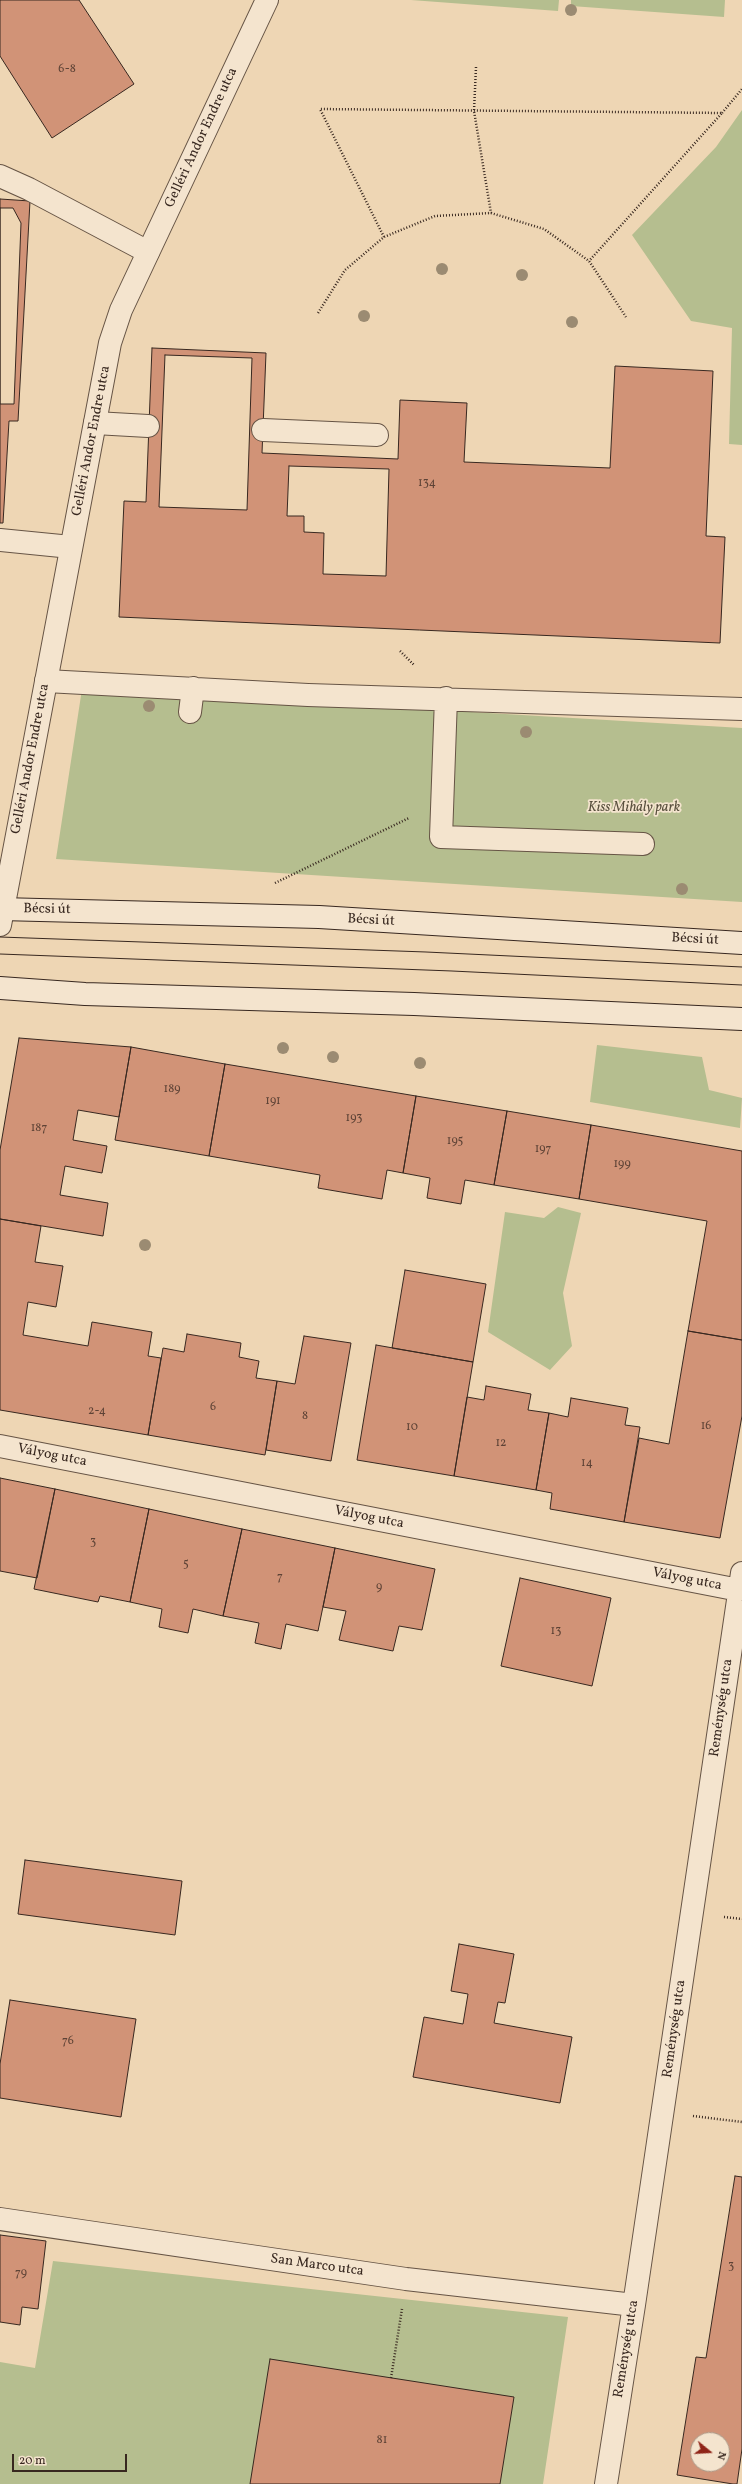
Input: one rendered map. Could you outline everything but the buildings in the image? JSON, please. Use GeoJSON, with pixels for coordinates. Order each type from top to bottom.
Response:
{"type":"FeatureCollection","features":[{"type":"Feature","properties":{"kind":"street","name":"Gelléri Andor Endre utca"},"geometry":{"type":"LineString","coordinates":[[1,914],[110,342],[121,310],[267,0]]}},
{"type":"Feature","properties":{"kind":"street"},"geometry":{"type":"LineString","coordinates":[[0,176],[29,189],[148,252]]}},
{"type":"Feature","properties":{"kind":"street"},"geometry":{"type":"LineString","coordinates":[[95,423],[148,426]]}},
{"type":"Feature","properties":{"kind":"street"},"geometry":{"type":"LineString","coordinates":[[263,430],[377,435]]}},
{"type":"Feature","properties":{"kind":"street"},"geometry":{"type":"LineString","coordinates":[[0,540],[71,547]]}},
{"type":"Feature","properties":{"kind":"street"},"geometry":{"type":"LineString","coordinates":[[46,682],[193,688],[308,695],[446,698],[742,709]]}},
{"type":"Feature","properties":{"kind":"street"},"geometry":{"type":"LineString","coordinates":[[190,712],[193,688]]}},
{"type":"Feature","properties":{"kind":"street"},"geometry":{"type":"LineString","coordinates":[[446,698],[441,837],[643,844]]}},
{"type":"Feature","properties":{"kind":"street","name":"Bécsi út"},"geometry":{"type":"LineString","coordinates":[[1,914],[318,918],[742,942]]}},
{"type":"Feature","properties":{"kind":"street"},"geometry":{"type":"LineString","coordinates":[[0,988],[86,994],[414,1004],[742,1019]]}},
{"type":"Feature","properties":{"kind":"street","name":"Vályog utca"},"geometry":{"type":"LineString","coordinates":[[0,1446],[740,1582]]}},
{"type":"Feature","properties":{"kind":"street","name":"Reménység utca"},"geometry":{"type":"LineString","coordinates":[[606,2484],[634,2305],[740,1582]]}},
{"type":"Feature","properties":{"kind":"street","name":"San Marco utca"},"geometry":{"type":"LineString","coordinates":[[0,2219],[406,2279],[634,2305]]}},
{"type":"Feature","properties":{"kind":"path"},"geometry":{"type":"LineString","coordinates":[[476,67],[474,111],[491,213]]}},
{"type":"Feature","properties":{"kind":"path"},"geometry":{"type":"LineString","coordinates":[[589,261],[742,89]]}},
{"type":"Feature","properties":{"kind":"path"},"geometry":{"type":"LineString","coordinates":[[384,237],[320,109],[722,113]]}},
{"type":"Feature","properties":{"kind":"path"},"geometry":{"type":"LineString","coordinates":[[318,313],[345,270],[384,237],[435,216],[491,213],[544,229],[589,261],[626,317]]}},
{"type":"Feature","properties":{"kind":"path"},"geometry":{"type":"LineString","coordinates":[[275,883],[442,802]]}},
{"type":"Feature","properties":{"kind":"path"},"geometry":{"type":"LineString","coordinates":[[662,2113],[742,2122]]}},
{"type":"Feature","properties":{"kind":"path"},"geometry":{"type":"LineString","coordinates":[[391,2378],[403,2306]]}},
{"type":"Feature","properties":{"kind":"green space"},"geometry":{"type":"Polygon","coordinates":[[[411,0],[559,0],[558,11],[411,0]]]}},
{"type":"Feature","properties":{"kind":"green space"},"geometry":{"type":"Polygon","coordinates":[[[571,0],[725,0],[724,17],[571,6],[571,0]]]}},
{"type":"Feature","properties":{"kind":"green space"},"geometry":{"type":"Polygon","coordinates":[[[742,110],[742,445],[729,444],[732,328],[691,321],[632,235],[716,147],[742,110]]]}},
{"type":"Feature","properties":{"kind":"green space","name":"Kiss Mihály park"},"geometry":{"type":"Polygon","coordinates":[[[82,689],[742,728],[742,902],[56,859],[82,689]]]}},
{"type":"Feature","properties":{"kind":"green space"},"geometry":{"type":"Polygon","coordinates":[[[597,1045],[702,1057],[709,1090],[742,1098],[740,1128],[590,1102],[597,1045]]]}},
{"type":"Feature","properties":{"kind":"green space"},"geometry":{"type":"Polygon","coordinates":[[[558,1207],[581,1213],[563,1293],[572,1346],[550,1370],[488,1332],[505,1212],[544,1218],[558,1207]]]}},
{"type":"Feature","properties":{"kind":"green space"},"geometry":{"type":"Polygon","coordinates":[[[53,2261],[568,2317],[543,2484],[0,2484],[0,2362],[35,2368],[53,2261]]]}},
{"type":"Feature","properties":{"kind":"tram line"},"geometry":{"type":"LineString","coordinates":[[0,937],[426,952],[742,967]]}},
{"type":"Feature","properties":{"kind":"tram line"},"geometry":{"type":"LineString","coordinates":[[0,954],[452,971],[742,985]]}}]}
